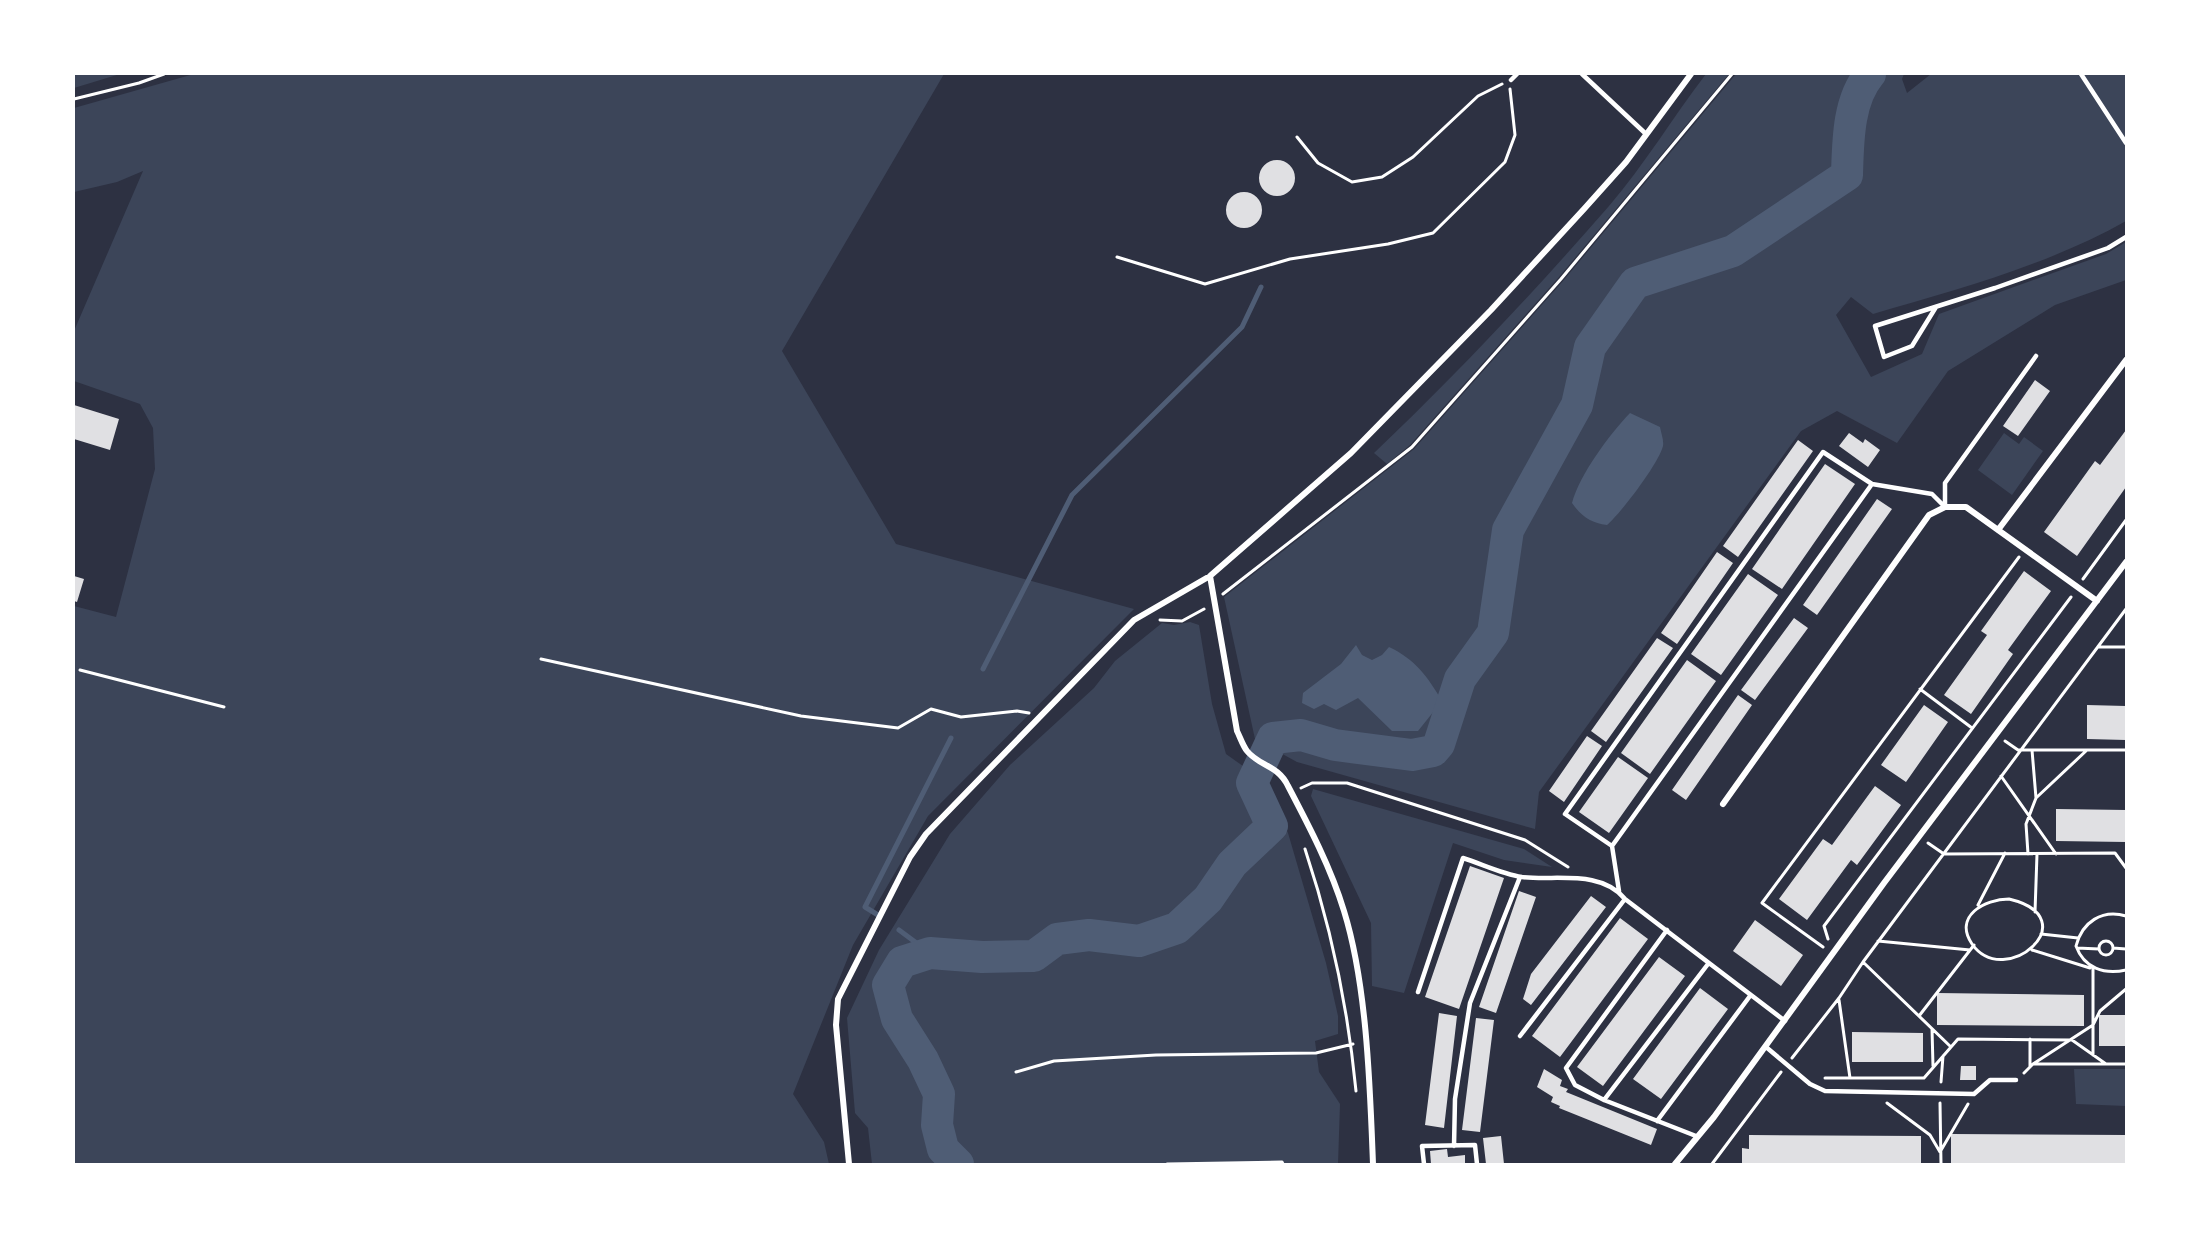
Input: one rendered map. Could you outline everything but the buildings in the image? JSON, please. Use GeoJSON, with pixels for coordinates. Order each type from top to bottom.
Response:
{"type":"FeatureCollection","features":[{"type":"Feature","properties":{"kind":"street"},"geometry":{"type":"LineString","coordinates":[[849,1164],[836,1025],[838,999],[918,844],[1134,620],[1210,576],[1352,453],[1506,293],[1619,170],[1691,74]]}},
{"type":"Feature","properties":{"kind":"street"},"geometry":{"type":"LineString","coordinates":[[1998,530],[2127,360]]}},
{"type":"Feature","properties":{"kind":"street"},"geometry":{"type":"LineString","coordinates":[[1722,804],[1929,514],[1945,507],[1966,507],[2097,601]]}},
{"type":"Feature","properties":{"kind":"street"},"geometry":{"type":"LineString","coordinates":[[1675,1164],[1785,1022],[1919,837],[2127,562]]}},
{"type":"Feature","properties":{"kind":"street"},"geometry":{"type":"LineString","coordinates":[[1210,576],[1237,731],[1247,752],[1276,769],[1292,793],[1344,910],[1356,962],[1365,1041],[1373,1164]]}},
{"type":"Feature","properties":{"kind":"lane"},"geometry":{"type":"LineString","coordinates":[[1511,80],[1517,74]]}},
{"type":"Feature","properties":{"kind":"lane"},"geometry":{"type":"LineString","coordinates":[[1582,74],[1646,134]]}},
{"type":"Feature","properties":{"kind":"lane"},"geometry":{"type":"LineString","coordinates":[[2081,74],[2127,143]]}},
{"type":"Feature","properties":{"kind":"lane"},"geometry":{"type":"LineString","coordinates":[[1936,307],[1912,346],[1884,357],[1875,326],[2108,248],[2127,237]]}},
{"type":"Feature","properties":{"kind":"lane"},"geometry":{"type":"LineString","coordinates":[[1945,507],[1945,483],[2036,356]]}},
{"type":"Feature","properties":{"kind":"lane"},"geometry":{"type":"LineString","coordinates":[[1612,846],[1565,814],[1823,452],[1872,484],[1932,494],[1945,507]]}},
{"type":"Feature","properties":{"kind":"lane"},"geometry":{"type":"LineString","coordinates":[[1785,1022],[1625,899],[1619,891],[1612,846],[1872,484]]}},
{"type":"Feature","properties":{"kind":"lane"},"geometry":{"type":"LineString","coordinates":[[1418,992],[1463,858],[1520,877],[1578,878],[1619,891]]}},
{"type":"Feature","properties":{"kind":"lane"},"geometry":{"type":"LineString","coordinates":[[1454,1146],[1455,1099],[1470,1003],[1520,877]]}},
{"type":"Feature","properties":{"kind":"lane"},"geometry":{"type":"LineString","coordinates":[[1520,1036],[1625,899]]}},
{"type":"Feature","properties":{"kind":"lane"},"geometry":{"type":"LineString","coordinates":[[1667,930],[1566,1068],[1575,1085],[1604,1100],[1696,1136]]}},
{"type":"Feature","properties":{"kind":"lane"},"geometry":{"type":"LineString","coordinates":[[1604,1100],[1708,963]]}},
{"type":"Feature","properties":{"kind":"lane"},"geometry":{"type":"LineString","coordinates":[[1657,1121],[1750,996]]}},
{"type":"Feature","properties":{"kind":"lane"},"geometry":{"type":"LineString","coordinates":[[1766,1047],[1810,1084],[1825,1091],[1974,1094],[1990,1080],[2016,1080]]}},
{"type":"Feature","properties":{"kind":"lane"},"geometry":{"type":"LineString","coordinates":[[1424,1164],[1422,1146],[1475,1145],[1477,1164]]}},
{"type":"Feature","properties":{"kind":"path"},"geometry":{"type":"LineString","coordinates":[[74,99],[139,83],[164,74]]}},
{"type":"Feature","properties":{"kind":"path"},"geometry":{"type":"LineString","coordinates":[[1220,597],[1412,447],[1561,279],[1732,74]]}},
{"type":"Feature","properties":{"kind":"path"},"geometry":{"type":"LineString","coordinates":[[1117,257],[1205,284],[1290,259],[1388,244],[1433,233],[1505,162],[1515,135],[1510,102],[1511,80],[1478,96],[1413,157],[1382,177],[1352,182],[1318,163],[1297,137]]}},
{"type":"Feature","properties":{"kind":"path"},"geometry":{"type":"LineString","coordinates":[[2024,549],[1762,903],[1827,950],[1830,945],[1824,926],[2127,520]]}},
{"type":"Feature","properties":{"kind":"path"},"geometry":{"type":"LineString","coordinates":[[1153,620],[1182,621],[1208,606]]}},
{"type":"Feature","properties":{"kind":"path"},"geometry":{"type":"LineString","coordinates":[[1712,1164],[1839,998],[1878,941],[2127,609]]}},
{"type":"Feature","properties":{"kind":"path"},"geometry":{"type":"LineString","coordinates":[[2098,647],[2127,647]]}},
{"type":"Feature","properties":{"kind":"path"},"geometry":{"type":"LineString","coordinates":[[541,659],[801,716],[898,728],[931,709],[961,717],[1017,711],[1042,714]]}},
{"type":"Feature","properties":{"kind":"path"},"geometry":{"type":"LineString","coordinates":[[80,670],[224,707]]}},
{"type":"Feature","properties":{"kind":"path"},"geometry":{"type":"LineString","coordinates":[[1920,689],[1971,728]]}},
{"type":"Feature","properties":{"kind":"path"},"geometry":{"type":"LineString","coordinates":[[1996,734],[2020,750],[2127,750]]}},
{"type":"Feature","properties":{"kind":"path"},"geometry":{"type":"LineString","coordinates":[[2032,750],[2036,798]]}},
{"type":"Feature","properties":{"kind":"path"},"geometry":{"type":"LineString","coordinates":[[2028,854],[2026,824],[2036,798],[2087,750]]}},
{"type":"Feature","properties":{"kind":"path"},"geometry":{"type":"LineString","coordinates":[[2001,776],[2056,854]]}},
{"type":"Feature","properties":{"kind":"path"},"geometry":{"type":"LineString","coordinates":[[1292,793],[1312,783],[1347,783],[1525,840],[1566,866],[1578,878]]}},
{"type":"Feature","properties":{"kind":"path"},"geometry":{"type":"LineString","coordinates":[[1919,837],[1944,854],[2115,853],[2127,868]]}},
{"type":"Feature","properties":{"kind":"path"},"geometry":{"type":"LineString","coordinates":[[1304,847],[1326,911],[1352,1044],[1357,1098]]}},
{"type":"Feature","properties":{"kind":"path"},"geometry":{"type":"LineString","coordinates":[[1978,906],[1989,901],[2009,899],[2021,902],[2035,912],[2042,924],[2041,934],[2032,950],[2022,956],[2000,958],[1989,956],[1974,945],[1968,934],[1968,923],[2005,854]]}},
{"type":"Feature","properties":{"kind":"path"},"geometry":{"type":"LineString","coordinates":[[2035,912],[2037,854]]}},
{"type":"Feature","properties":{"kind":"path"},"geometry":{"type":"LineString","coordinates":[[2094,969],[2086,963],[2077,948],[2078,938],[2084,926],[2092,920],[2111,914],[2127,916]]}},
{"type":"Feature","properties":{"kind":"path"},"geometry":{"type":"LineString","coordinates":[[2041,934],[2078,938]]}},
{"type":"Feature","properties":{"kind":"path"},"geometry":{"type":"LineString","coordinates":[[2106,940],[2113,948],[2108,955],[2102,954],[2099,949],[2100,943],[2106,940]]}},
{"type":"Feature","properties":{"kind":"path"},"geometry":{"type":"LineString","coordinates":[[1878,941],[1970,950]]}},
{"type":"Feature","properties":{"kind":"path"},"geometry":{"type":"LineString","coordinates":[[1919,1016],[1974,945]]}},
{"type":"Feature","properties":{"kind":"path"},"geometry":{"type":"LineString","coordinates":[[2077,948],[2099,949]]}},
{"type":"Feature","properties":{"kind":"path"},"geometry":{"type":"LineString","coordinates":[[2113,948],[2127,949]]}},
{"type":"Feature","properties":{"kind":"path"},"geometry":{"type":"LineString","coordinates":[[2032,950],[2094,969],[2127,970]]}},
{"type":"Feature","properties":{"kind":"path"},"geometry":{"type":"LineString","coordinates":[[1863,962],[1951,1047]]}},
{"type":"Feature","properties":{"kind":"path"},"geometry":{"type":"LineString","coordinates":[[2093,1055],[2094,969]]}},
{"type":"Feature","properties":{"kind":"path"},"geometry":{"type":"LineString","coordinates":[[2016,1080],[2032,1066],[2093,1025],[2100,1011],[2127,989]]}},
{"type":"Feature","properties":{"kind":"path"},"geometry":{"type":"LineString","coordinates":[[1839,998],[1850,1078]]}},
{"type":"Feature","properties":{"kind":"path"},"geometry":{"type":"LineString","coordinates":[[1932,1029],[1933,1068]]}},
{"type":"Feature","properties":{"kind":"path"},"geometry":{"type":"LineString","coordinates":[[1821,1078],[1924,1078],[1958,1039],[2072,1040],[2106,1064]]}},
{"type":"Feature","properties":{"kind":"path"},"geometry":{"type":"LineString","coordinates":[[2030,1039],[2032,1066]]}},
{"type":"Feature","properties":{"kind":"path"},"geometry":{"type":"LineString","coordinates":[[1016,1072],[1054,1061],[1156,1055],[1316,1053],[1365,1041]]}},
{"type":"Feature","properties":{"kind":"path"},"geometry":{"type":"LineString","coordinates":[[1941,1164],[1940,1094],[1943,1056]]}},
{"type":"Feature","properties":{"kind":"path"},"geometry":{"type":"LineString","coordinates":[[1792,1057],[1800,1064]]}},
{"type":"Feature","properties":{"kind":"path"},"geometry":{"type":"LineString","coordinates":[[2032,1066],[2127,1065]]}},
{"type":"Feature","properties":{"kind":"path"},"geometry":{"type":"LineString","coordinates":[[1858,1078],[1872,1092],[1930,1135],[1940,1152]]}},
{"type":"Feature","properties":{"kind":"path"},"geometry":{"type":"LineString","coordinates":[[1940,1152],[1974,1094]]}},
{"type":"Feature","properties":{"kind":"path"},"geometry":{"type":"LineString","coordinates":[[1167,1164],[1282,1162],[1282,1164]]}},
{"type":"Feature","properties":{"kind":"shaded area"},"geometry":{"type":"Polygon","coordinates":[[[74,74],[120,74],[74,88],[74,74]]]}},
{"type":"Feature","properties":{"kind":"shaded area"},"geometry":{"type":"Polygon","coordinates":[[[194,74],[944,74],[782,351],[896,544],[1134,609],[928,816],[853,945],[793,1094],[824,1142],[829,1164],[74,1164],[74,606],[116,617],[155,469],[153,428],[140,404],[74,381],[74,331],[143,171],[117,182],[74,192],[74,108],[194,74]]]}},
{"type":"Feature","properties":{"kind":"shaded area"},"geometry":{"type":"Polygon","coordinates":[[[1706,74],[1729,74],[1559,277],[1410,445],[1387,464],[1374,453],[1494,332],[1609,206],[1635,174],[1706,74]]]}},
{"type":"Feature","properties":{"kind":"shaded area"},"geometry":{"type":"Polygon","coordinates":[[[1736,74],[1904,74],[1902,79],[1907,93],[1931,74],[2126,74],[2126,221],[2066,251],[2002,275],[1873,314],[1851,297],[1836,315],[1871,377],[1922,354],[1939,314],[2106,254],[2126,242],[2126,280],[2055,305],[1948,371],[1897,443],[1837,411],[1801,431],[1539,792],[1535,829],[1297,762],[1255,739],[1224,597],[1414,449],[1563,281],[1736,74]]]}},
{"type":"Feature","properties":{"kind":"shaded area"},"geometry":{"type":"Polygon","coordinates":[[[1630,413],[1660,427],[1663,446],[1647,475],[1621,510],[1607,525],[1596,523],[1583,516],[1572,503],[1581,480],[1596,455],[1630,413]]]}},
{"type":"Feature","properties":{"kind":"shaded area"},"geometry":{"type":"Polygon","coordinates":[[[2004,433],[2019,444],[2024,437],[2043,451],[2012,495],[1978,470],[2004,433]]]}},
{"type":"Feature","properties":{"kind":"shaded area"},"geometry":{"type":"Polygon","coordinates":[[[1190,622],[1199,625],[1212,704],[1226,754],[1264,781],[1288,833],[1326,963],[1338,1016],[1338,1034],[1315,1041],[1319,1072],[1340,1104],[1338,1164],[872,1164],[868,1128],[855,1113],[847,1018],[879,950],[950,834],[1010,765],[1094,688],[1115,661],[1162,623],[1174,625],[1190,622]]]}},
{"type":"Feature","properties":{"kind":"shaded area"},"geometry":{"type":"Polygon","coordinates":[[[1356,645],[1362,655],[1372,660],[1382,655],[1389,647],[1414,663],[1431,684],[1442,701],[1418,731],[1392,731],[1358,698],[1336,710],[1324,704],[1314,709],[1302,703],[1303,693],[1341,664],[1356,645]]]}},
{"type":"Feature","properties":{"kind":"shaded area"},"geometry":{"type":"Polygon","coordinates":[[[1313,789],[1524,849],[1552,867],[1504,860],[1453,843],[1404,993],[1372,986],[1371,923],[1311,796],[1313,789]]]}},
{"type":"Feature","properties":{"kind":"shaded area"},"geometry":{"type":"Polygon","coordinates":[[[2074,1069],[2126,1069],[2126,1106],[2076,1104],[2074,1069]]]}},
{"type":"Feature","properties":{"kind":"waterway"},"geometry":{"type":"LineString","coordinates":[[958,1164],[943,1149],[937,1125],[939,1094],[923,1060],[897,1019],[888,985],[902,962],[930,953],[982,957],[1034,956],[1057,939],[1089,935],[1139,941],[1177,928],[1208,899],[1232,864],[1272,826],[1252,783],[1273,738],[1301,735],[1335,745],[1412,755],[1433,751],[1439,744],[1460,679],[1493,633],[1508,530],[1577,405],[1590,347],[1635,283],[1733,251],[1847,175],[1853,108],[1870,74]]}},
{"type":"Feature","properties":{"kind":"waterway"},"geometry":{"type":"LineString","coordinates":[[983,669],[1072,495],[1242,327],[1261,287]]}},
{"type":"Feature","properties":{"kind":"waterway"},"geometry":{"type":"LineString","coordinates":[[878,915],[865,907],[951,738]]}},
{"type":"Feature","properties":{"kind":"waterway"},"geometry":{"type":"LineString","coordinates":[[899,930],[930,953]]}}]}
